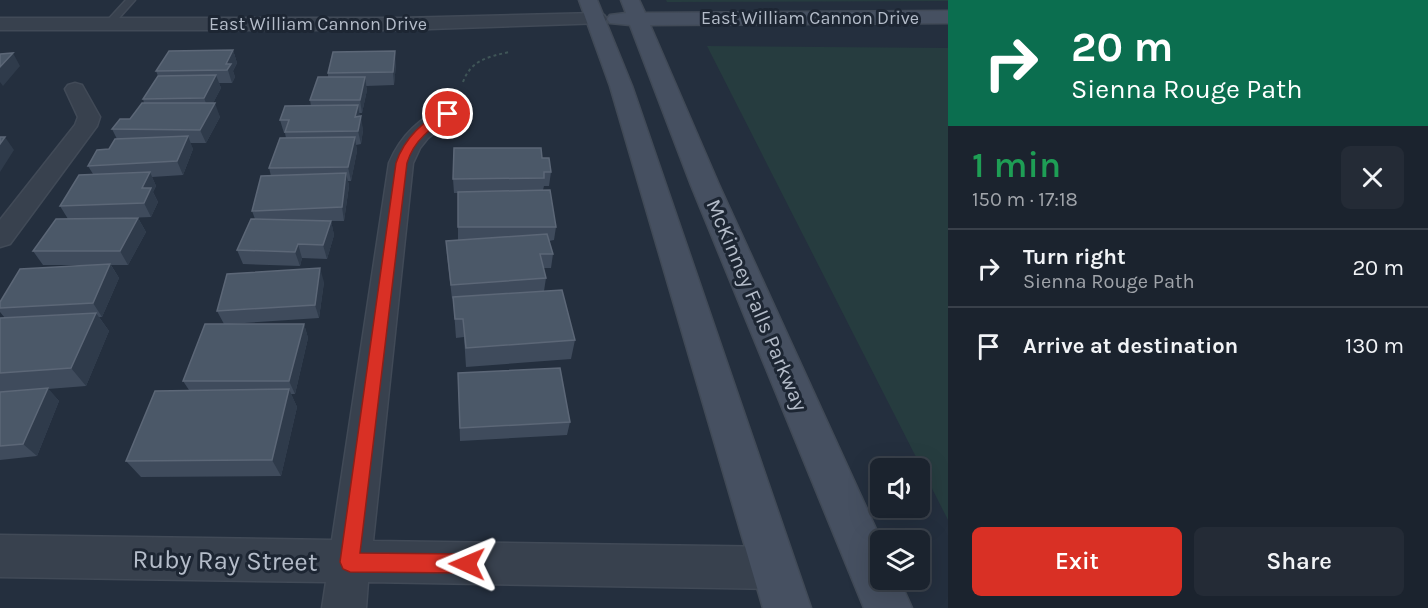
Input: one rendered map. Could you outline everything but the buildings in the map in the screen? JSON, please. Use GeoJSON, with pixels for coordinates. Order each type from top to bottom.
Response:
{"type":"FeatureCollection","features":[{"type":"Feature","properties":{"kind":"main road","name":"East William Cannon Drive"},"geometry":{"type":"LineString","coordinates":[[591,7],[948,17]]}},
{"type":"Feature","properties":{"kind":"main road"},"geometry":{"type":"LineString","coordinates":[[591,7],[621,86],[787,608]]}},
{"type":"Feature","properties":{"kind":"main road","name":"McKinney Falls Parkway"},"geometry":{"type":"LineString","coordinates":[[633,9],[888,608]]}},
{"type":"Feature","properties":{"kind":"street","name":"East William Cannon Drive"},"geometry":{"type":"LineString","coordinates":[[568,0],[591,7]]}},
{"type":"Feature","properties":{"kind":"street","name":"East William Cannon Drive"},"geometry":{"type":"LineString","coordinates":[[0,24],[400,24],[591,7]]}},
{"type":"Feature","properties":{"kind":"street"},"geometry":{"type":"LineString","coordinates":[[0,238],[86,126],[88,117],[75,89]]}},
{"type":"Feature","properties":{"kind":"street"},"geometry":{"type":"LineString","coordinates":[[344,608],[401,163],[406,148],[418,134],[448,114]]}},
{"type":"Feature","properties":{"kind":"street","name":"Ruby Ray Street"},"geometry":{"type":"LineString","coordinates":[[0,556],[774,568]]}},
{"type":"Feature","properties":{"kind":"lane"},"geometry":{"type":"LineString","coordinates":[[108,25],[130,0]]}},
{"type":"Feature","properties":{"kind":"path"},"geometry":{"type":"LineString","coordinates":[[463,82],[465,72],[471,64],[509,52]]}},
{"type":"Feature","properties":{"kind":"green space"},"geometry":{"type":"Polygon","coordinates":[[[666,0],[948,0],[948,1],[667,2],[666,0]]]}},
{"type":"Feature","properties":{"kind":"green space"},"geometry":{"type":"Polygon","coordinates":[[[707,46],[948,48],[948,520],[930,485],[930,458],[916,458],[707,46]]]}},
{"type":"Feature","properties":{"kind":"route"},"geometry":{"type":"LineString","coordinates":[[448,114],[418,134],[406,148],[401,163],[350,562],[467,564]]}}]}
